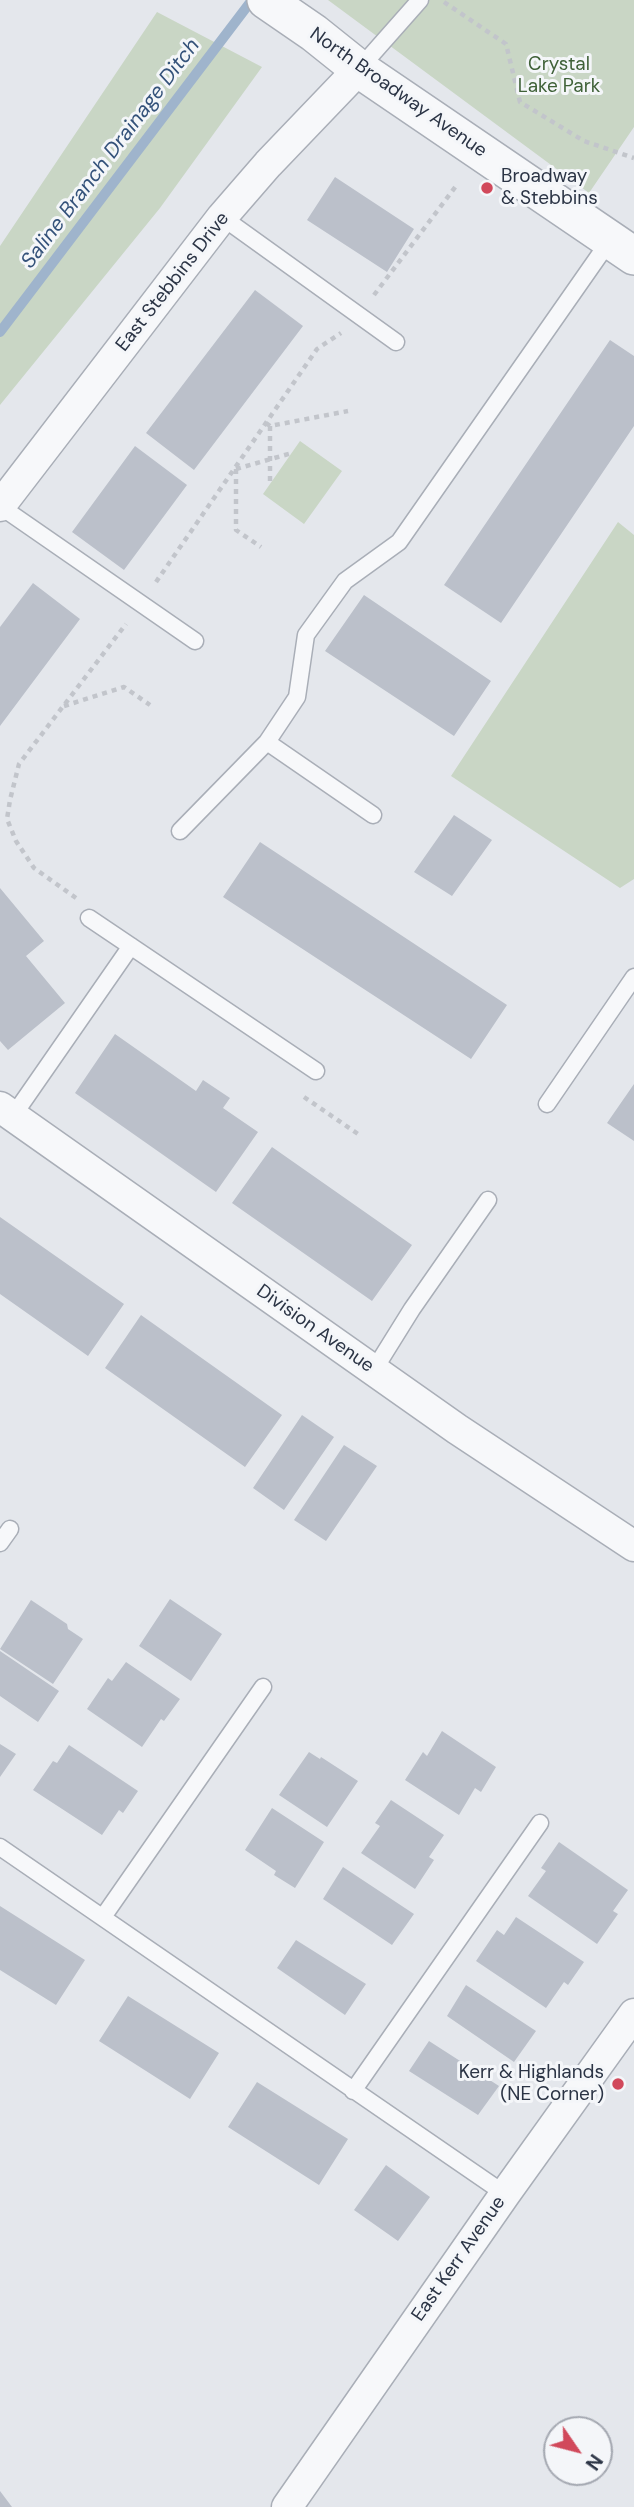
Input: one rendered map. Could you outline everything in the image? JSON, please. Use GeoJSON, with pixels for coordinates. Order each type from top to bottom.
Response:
{"type":"FeatureCollection","features":[{"type":"Feature","properties":{"kind":"street","name":"North Broadway Avenue"},"geometry":{"type":"LineString","coordinates":[[266,0],[359,69],[622,248]]}},
{"type":"Feature","properties":{"kind":"street","name":"East Stebbins Drive"},"geometry":{"type":"LineString","coordinates":[[0,506],[222,217],[268,164],[359,69]]}},
{"type":"Feature","properties":{"kind":"street","name":"Division Avenue"},"geometry":{"type":"LineString","coordinates":[[6,1111],[457,1429],[634,1546]]}},
{"type":"Feature","properties":{"kind":"street","name":"East Kerr Avenue"},"geometry":{"type":"LineString","coordinates":[[287,2507],[505,2194],[631,2025]]}},
{"type":"Feature","properties":{"kind":"lane"},"geometry":{"type":"LineString","coordinates":[[359,69],[420,0]]}},
{"type":"Feature","properties":{"kind":"lane"},"geometry":{"type":"LineString","coordinates":[[222,217],[396,342]]}},
{"type":"Feature","properties":{"kind":"lane"},"geometry":{"type":"LineString","coordinates":[[180,831],[267,742],[297,697],[306,635],[345,581],[399,542],[622,248]]}},
{"type":"Feature","properties":{"kind":"lane"},"geometry":{"type":"LineString","coordinates":[[0,506],[195,641]]}},
{"type":"Feature","properties":{"kind":"lane"},"geometry":{"type":"LineString","coordinates":[[267,742],[373,815]]}},
{"type":"Feature","properties":{"kind":"lane"},"geometry":{"type":"LineString","coordinates":[[89,918],[316,1071]]}},
{"type":"Feature","properties":{"kind":"lane"},"geometry":{"type":"LineString","coordinates":[[6,1111],[131,946]]}},
{"type":"Feature","properties":{"kind":"lane"},"geometry":{"type":"LineString","coordinates":[[547,1104],[634,977]]}},
{"type":"Feature","properties":{"kind":"lane"},"geometry":{"type":"LineString","coordinates":[[374,1370],[412,1309],[488,1200]]}},
{"type":"Feature","properties":{"kind":"lane"},"geometry":{"type":"LineString","coordinates":[[0,1543],[10,1528]]}},
{"type":"Feature","properties":{"kind":"lane"},"geometry":{"type":"LineString","coordinates":[[103,1917],[263,1687]]}},
{"type":"Feature","properties":{"kind":"lane"},"geometry":{"type":"LineString","coordinates":[[353,2091],[540,1823]]}},
{"type":"Feature","properties":{"kind":"lane"},"geometry":{"type":"LineString","coordinates":[[0,1847],[505,2194]]}},
{"type":"Feature","properties":{"kind":"path"},"geometry":{"type":"LineString","coordinates":[[441,0],[506,44],[520,103],[584,141],[634,158]]}},
{"type":"Feature","properties":{"kind":"path"},"geometry":{"type":"LineString","coordinates":[[89,918],[86,905],[34,868],[16,841],[7,819],[19,764],[141,604],[268,425],[317,349],[351,327],[456,186]]}},
{"type":"Feature","properties":{"kind":"path"},"geometry":{"type":"LineString","coordinates":[[268,425],[348,411]]}},
{"type":"Feature","properties":{"kind":"path"},"geometry":{"type":"LineString","coordinates":[[268,425],[270,483]]}},
{"type":"Feature","properties":{"kind":"path"},"geometry":{"type":"LineString","coordinates":[[235,469],[292,453]]}},
{"type":"Feature","properties":{"kind":"path"},"geometry":{"type":"LineString","coordinates":[[235,469],[236,530],[261,547]]}},
{"type":"Feature","properties":{"kind":"path"},"geometry":{"type":"LineString","coordinates":[[63,706],[124,687],[150,705]]}},
{"type":"Feature","properties":{"kind":"path"},"geometry":{"type":"LineString","coordinates":[[316,1071],[301,1095],[358,1134]]}},
{"type":"Feature","properties":{"kind":"green space","name":"Crystal Lake Park"},"geometry":{"type":"Polygon","coordinates":[[[328,0],[634,0],[634,127],[589,193],[328,0]]]}},
{"type":"Feature","properties":{"kind":"green space"},"geometry":{"type":"Polygon","coordinates":[[[157,12],[262,67],[160,208],[0,405],[0,246],[157,12]]]}},
{"type":"Feature","properties":{"kind":"green space"},"geometry":{"type":"Polygon","coordinates":[[[300,441],[342,471],[304,524],[263,494],[300,441]]]}},
{"type":"Feature","properties":{"kind":"green space"},"geometry":{"type":"Polygon","coordinates":[[[618,522],[634,535],[634,879],[620,888],[451,776],[618,522]]]}},
{"type":"Feature","properties":{"kind":"building"},"geometry":{"type":"Polygon","coordinates":[[[335,177],[414,229],[387,272],[307,220],[335,177]]]}},
{"type":"Feature","properties":{"kind":"building"},"geometry":{"type":"Polygon","coordinates":[[[255,290],[303,326],[194,470],[146,433],[255,290]]]}},
{"type":"Feature","properties":{"kind":"building"},"geometry":{"type":"Polygon","coordinates":[[[610,340],[634,356],[634,426],[501,623],[444,585],[610,340]]]}},
{"type":"Feature","properties":{"kind":"building"},"geometry":{"type":"Polygon","coordinates":[[[135,446],[187,485],[124,570],[72,532],[135,446]]]}},
{"type":"Feature","properties":{"kind":"building"},"geometry":{"type":"Polygon","coordinates":[[[33,583],[80,619],[0,726],[0,627],[33,583]]]}},
{"type":"Feature","properties":{"kind":"building"},"geometry":{"type":"Polygon","coordinates":[[[364,595],[491,681],[454,736],[325,651],[364,595]]]}},
{"type":"Feature","properties":{"kind":"building"},"geometry":{"type":"Polygon","coordinates":[[[454,815],[492,840],[452,896],[414,872],[454,815]]]}},
{"type":"Feature","properties":{"kind":"building"},"geometry":{"type":"Polygon","coordinates":[[[260,842],[507,1005],[471,1059],[223,897],[260,842]]]}},
{"type":"Feature","properties":{"kind":"building"},"geometry":{"type":"Polygon","coordinates":[[[0,888],[44,941],[26,956],[65,1003],[8,1050],[0,1041],[0,888]]]}},
{"type":"Feature","properties":{"kind":"building"},"geometry":{"type":"Polygon","coordinates":[[[115,1034],[196,1091],[203,1080],[230,1098],[223,1108],[258,1132],[216,1192],[75,1093],[115,1034]]]}},
{"type":"Feature","properties":{"kind":"building"},"geometry":{"type":"Polygon","coordinates":[[[634,1084],[634,1141],[607,1123],[634,1084]]]}},
{"type":"Feature","properties":{"kind":"building"},"geometry":{"type":"Polygon","coordinates":[[[272,1147],[412,1245],[372,1301],[232,1203],[272,1147]]]}},
{"type":"Feature","properties":{"kind":"building"},"geometry":{"type":"Polygon","coordinates":[[[0,1217],[124,1304],[88,1356],[0,1294],[0,1217]]]}},
{"type":"Feature","properties":{"kind":"building"},"geometry":{"type":"Polygon","coordinates":[[[141,1315],[282,1415],[245,1467],[105,1368],[141,1315]]]}},
{"type":"Feature","properties":{"kind":"building"},"geometry":{"type":"Polygon","coordinates":[[[302,1415],[334,1437],[284,1510],[253,1488],[302,1415]]]}},
{"type":"Feature","properties":{"kind":"building"},"geometry":{"type":"Polygon","coordinates":[[[344,1445],[377,1466],[326,1541],[294,1520],[344,1445]]]}},
{"type":"Feature","properties":{"kind":"building"},"geometry":{"type":"Polygon","coordinates":[[[170,1599],[222,1634],[191,1681],[139,1646],[170,1599]]]}},
{"type":"Feature","properties":{"kind":"building"},"geometry":{"type":"Polygon","coordinates":[[[31,1600],[67,1624],[68,1629],[83,1639],[53,1684],[0,1649],[31,1600]]]}},
{"type":"Feature","properties":{"kind":"building"},"geometry":{"type":"Polygon","coordinates":[[[0,1651],[59,1691],[38,1722],[0,1696],[0,1651]]]}},
{"type":"Feature","properties":{"kind":"building"},"geometry":{"type":"Polygon","coordinates":[[[126,1662],[180,1699],[164,1721],[161,1719],[142,1747],[87,1709],[108,1678],[112,1681],[126,1662]]]}},
{"type":"Feature","properties":{"kind":"building"},"geometry":{"type":"Polygon","coordinates":[[[442,1731],[496,1767],[481,1792],[475,1788],[459,1815],[405,1780],[423,1752],[427,1756],[442,1731]]]}},
{"type":"Feature","properties":{"kind":"building"},"geometry":{"type":"Polygon","coordinates":[[[0,1744],[16,1754],[0,1777],[0,1744]]]}},
{"type":"Feature","properties":{"kind":"building"},"geometry":{"type":"Polygon","coordinates":[[[69,1745],[138,1791],[123,1813],[119,1810],[102,1835],[33,1790],[53,1761],[57,1763],[69,1745]]]}},
{"type":"Feature","properties":{"kind":"building"},"geometry":{"type":"Polygon","coordinates":[[[309,1752],[358,1781],[327,1827],[279,1795],[309,1752]]]}},
{"type":"Feature","properties":{"kind":"building"},"geometry":{"type":"Polygon","coordinates":[[[391,1800],[444,1835],[429,1857],[434,1860],[415,1889],[361,1853],[380,1826],[375,1823],[391,1800]]]}},
{"type":"Feature","properties":{"kind":"building"},"geometry":{"type":"Polygon","coordinates":[[[272,1808],[324,1842],[295,1888],[274,1875],[276,1871],[245,1850],[272,1808]]]}},
{"type":"Feature","properties":{"kind":"building"},"geometry":{"type":"Polygon","coordinates":[[[559,1842],[628,1890],[613,1911],[618,1914],[597,1944],[528,1896],[546,1871],[541,1868],[559,1842]]]}},
{"type":"Feature","properties":{"kind":"building"},"geometry":{"type":"Polygon","coordinates":[[[343,1867],[414,1914],[392,1945],[323,1899],[343,1867]]]}},
{"type":"Feature","properties":{"kind":"building"},"geometry":{"type":"Polygon","coordinates":[[[0,1906],[85,1960],[56,2005],[0,1970],[0,1906]]]}},
{"type":"Feature","properties":{"kind":"building"},"geometry":{"type":"Polygon","coordinates":[[[516,1917],[584,1962],[568,1985],[564,1982],[546,2008],[476,1961],[497,1930],[504,1935],[516,1917]]]}},
{"type":"Feature","properties":{"kind":"building"},"geometry":{"type":"Polygon","coordinates":[[[296,1940],[366,1984],[345,2015],[277,1968],[296,1940]]]}},
{"type":"Feature","properties":{"kind":"building"},"geometry":{"type":"Polygon","coordinates":[[[466,1985],[536,2031],[514,2062],[447,2016],[466,1985]]]}},
{"type":"Feature","properties":{"kind":"building"},"geometry":{"type":"Polygon","coordinates":[[[128,1996],[219,2053],[190,2099],[99,2041],[128,1996]]]}},
{"type":"Feature","properties":{"kind":"building"},"geometry":{"type":"Polygon","coordinates":[[[429,2041],[499,2086],[478,2115],[409,2071],[429,2041]]]}},
{"type":"Feature","properties":{"kind":"building"},"geometry":{"type":"Polygon","coordinates":[[[257,2082],[348,2139],[319,2185],[228,2127],[257,2082]]]}},
{"type":"Feature","properties":{"kind":"building"},"geometry":{"type":"Polygon","coordinates":[[[386,2165],[430,2197],[398,2241],[354,2210],[386,2165]]]}},
{"type":"Feature","properties":{"kind":"building"},"geometry":{"type":"Polygon","coordinates":[[[0,2491],[12,2507],[0,2507],[0,2491]]]}},
{"type":"Feature","properties":{"kind":"waterway","name":"Saline Branch Drainage Ditch"},"geometry":{"type":"LineString","coordinates":[[0,332],[252,0]]}},
{"type":"Feature","properties":{"kind":"place","name":"Broadway & Stebbins"},"geometry":{"type":"Point","coordinates":[487,188]}},
{"type":"Feature","properties":{"kind":"place","name":"Kerr & Highlands (NE Corner)"},"geometry":{"type":"Point","coordinates":[618,2084]}}]}
